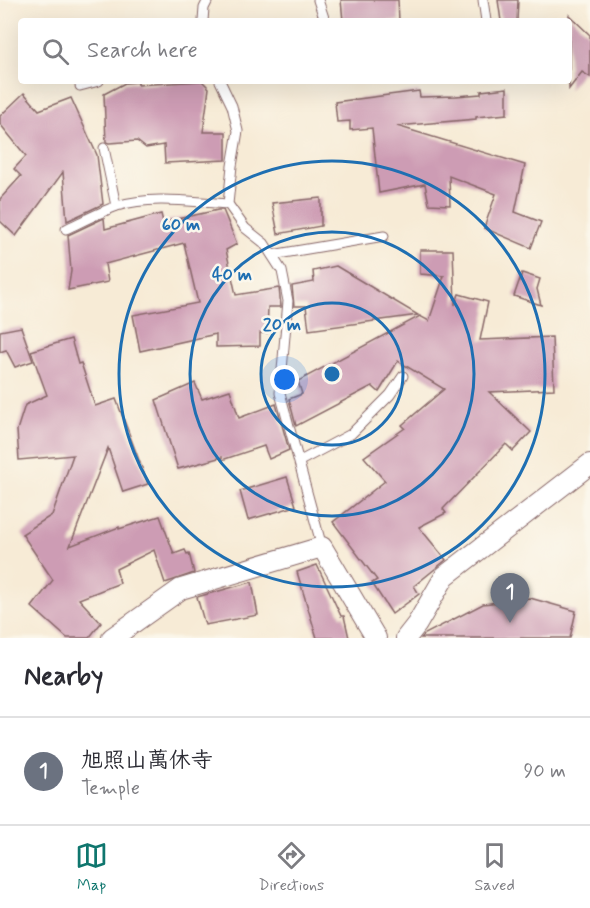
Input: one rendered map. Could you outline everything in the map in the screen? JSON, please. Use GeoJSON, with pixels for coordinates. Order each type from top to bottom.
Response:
{"type":"FeatureCollection","features":[{"type":"Feature","properties":{"kind":"street"},"geometry":{"type":"LineString","coordinates":[[406,638],[417,624],[445,576],[590,464]]}},
{"type":"Feature","properties":{"kind":"street"},"geometry":{"type":"LineString","coordinates":[[112,638],[181,588],[322,547],[376,638]]}},
{"type":"Feature","properties":{"kind":"lane"},"geometry":{"type":"LineString","coordinates":[[203,18],[204,8],[208,0]]}},
{"type":"Feature","properties":{"kind":"lane"},"geometry":{"type":"LineString","coordinates":[[318,0],[324,18]]}},
{"type":"Feature","properties":{"kind":"lane"},"geometry":{"type":"LineString","coordinates":[[483,0],[486,18]]}},
{"type":"Feature","properties":{"kind":"lane"},"geometry":{"type":"LineString","coordinates":[[80,86],[88,84]]}},
{"type":"Feature","properties":{"kind":"lane"},"geometry":{"type":"LineString","coordinates":[[222,84],[232,105],[238,131],[228,204],[245,228],[264,243],[282,271],[288,302],[280,393],[322,547]]}},
{"type":"Feature","properties":{"kind":"lane"},"geometry":{"type":"LineString","coordinates":[[104,148],[116,206]]}},
{"type":"Feature","properties":{"kind":"lane"},"geometry":{"type":"LineString","coordinates":[[66,229],[116,206],[155,200],[228,204]]}},
{"type":"Feature","properties":{"kind":"lane"},"geometry":{"type":"LineString","coordinates":[[272,255],[384,236]]}},
{"type":"Feature","properties":{"kind":"lane"},"geometry":{"type":"LineString","coordinates":[[300,461],[351,434],[390,395],[403,376]]}},
{"type":"Feature","properties":{"kind":"building"},"geometry":{"type":"Polygon","coordinates":[[[341,0],[398,0],[399,18],[343,18],[341,0]]]}},
{"type":"Feature","properties":{"kind":"building"},"geometry":{"type":"Polygon","coordinates":[[[498,0],[518,0],[517,18],[501,18],[498,0]]]}},
{"type":"Feature","properties":{"kind":"building"},"geometry":{"type":"Polygon","coordinates":[[[569,15],[590,35],[590,77],[582,72],[569,89],[569,84],[572,84],[572,18],[569,18],[569,15]]]}},
{"type":"Feature","properties":{"kind":"building"},"geometry":{"type":"Polygon","coordinates":[[[123,84],[205,84],[209,88],[203,132],[226,132],[226,160],[165,163],[164,145],[146,148],[137,141],[106,142],[104,94],[123,84]]]}},
{"type":"Feature","properties":{"kind":"building"},"geometry":{"type":"Polygon","coordinates":[[[507,88],[507,114],[397,126],[525,165],[515,212],[541,222],[531,248],[484,228],[496,194],[449,176],[450,205],[429,204],[425,184],[379,193],[372,128],[350,130],[350,121],[337,122],[335,102],[419,91],[420,97],[456,96],[481,94],[481,91],[507,88]]]}},
{"type":"Feature","properties":{"kind":"building"},"geometry":{"type":"Polygon","coordinates":[[[24,93],[39,110],[71,98],[97,155],[103,204],[67,221],[63,172],[16,236],[0,221],[0,199],[21,176],[14,169],[26,156],[0,124],[0,116],[24,93]]]}},
{"type":"Feature","properties":{"kind":"building"},"geometry":{"type":"Polygon","coordinates":[[[321,198],[321,226],[278,234],[272,203],[321,198]]]}},
{"type":"Feature","properties":{"kind":"building"},"geometry":{"type":"Polygon","coordinates":[[[223,210],[237,244],[226,250],[236,295],[279,288],[281,307],[268,307],[267,333],[260,333],[260,346],[216,347],[216,334],[140,351],[133,315],[198,303],[184,243],[105,264],[108,282],[68,290],[71,271],[68,235],[104,218],[105,229],[161,214],[163,222],[223,210]]]}},
{"type":"Feature","properties":{"kind":"building"},"geometry":{"type":"Polygon","coordinates":[[[420,250],[453,250],[455,305],[459,294],[488,302],[480,340],[552,337],[554,389],[489,392],[531,432],[513,451],[506,444],[443,509],[446,513],[419,527],[446,560],[414,586],[419,594],[392,614],[372,583],[377,580],[333,522],[385,481],[364,457],[405,428],[402,425],[444,389],[398,361],[379,392],[372,386],[296,426],[289,399],[302,394],[298,381],[420,316],[429,321],[444,276],[420,274],[420,250]]]}},
{"type":"Feature","properties":{"kind":"building"},"geometry":{"type":"Polygon","coordinates":[[[336,266],[418,315],[309,330],[306,306],[294,306],[292,286],[314,282],[313,271],[336,266]]]}},
{"type":"Feature","properties":{"kind":"building"},"geometry":{"type":"Polygon","coordinates":[[[522,273],[540,279],[537,289],[541,305],[514,296],[522,273]]]}},
{"type":"Feature","properties":{"kind":"building"},"geometry":{"type":"Polygon","coordinates":[[[21,327],[33,361],[15,367],[6,350],[0,352],[0,331],[21,327]]]}},
{"type":"Feature","properties":{"kind":"building"},"geometry":{"type":"Polygon","coordinates":[[[71,339],[78,364],[81,363],[95,406],[116,399],[148,484],[123,492],[108,448],[70,546],[119,527],[119,529],[160,516],[174,554],[185,550],[187,554],[189,553],[194,573],[165,583],[154,550],[116,569],[120,583],[79,599],[101,623],[89,638],[67,638],[32,607],[53,580],[22,534],[52,515],[73,455],[19,460],[17,430],[25,405],[47,395],[31,351],[71,339]]]}},
{"type":"Feature","properties":{"kind":"building"},"geometry":{"type":"Polygon","coordinates":[[[195,383],[202,399],[230,390],[239,418],[276,404],[289,450],[269,459],[264,446],[222,460],[222,457],[178,469],[156,400],[195,383]]]}},
{"type":"Feature","properties":{"kind":"building"},"geometry":{"type":"Polygon","coordinates":[[[287,477],[296,506],[248,520],[240,491],[287,477]]]}},
{"type":"Feature","properties":{"kind":"building"},"geometry":{"type":"Polygon","coordinates":[[[317,565],[341,616],[344,616],[349,638],[317,638],[297,572],[317,565]]]}},
{"type":"Feature","properties":{"kind":"building"},"geometry":{"type":"Polygon","coordinates":[[[252,582],[258,615],[205,625],[197,597],[252,582]]]}},
{"type":"Feature","properties":{"kind":"building"},"geometry":{"type":"Polygon","coordinates":[[[530,598],[576,611],[570,638],[421,638],[483,604],[530,598]]]}},
{"type":"Feature","properties":{"kind":"place","name":"旭照山萬休寺"},"geometry":{"type":"Point","coordinates":[510,623]}}]}
